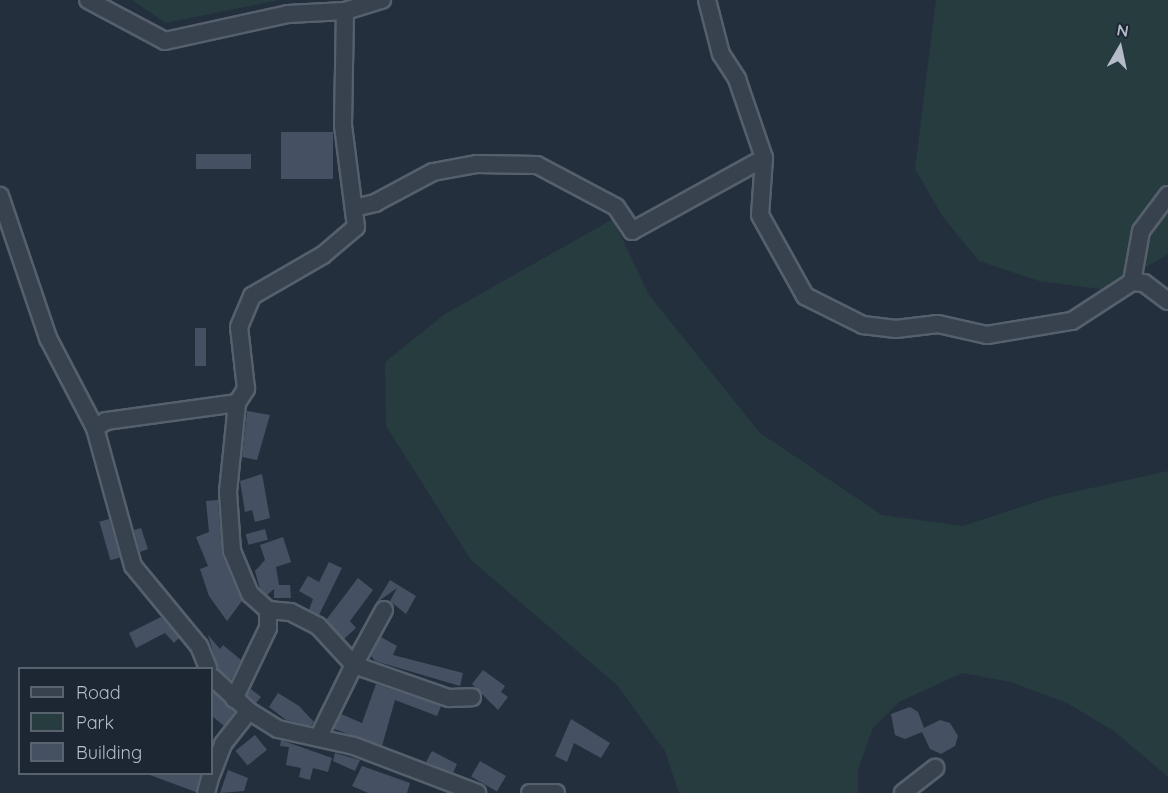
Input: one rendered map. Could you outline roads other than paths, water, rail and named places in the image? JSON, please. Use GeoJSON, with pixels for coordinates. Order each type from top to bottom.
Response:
{"type":"FeatureCollection","features":[{"type":"Feature","properties":{"kind":"street"},"geometry":{"type":"LineString","coordinates":[[88,0],[165,41],[288,14],[345,11],[382,0]]}},
{"type":"Feature","properties":{"kind":"street"},"geometry":{"type":"LineString","coordinates":[[707,0],[721,54],[737,79],[764,158],[760,215],[805,296],[864,325],[896,329],[938,324],[987,335],[1072,321],[1132,282],[1144,283],[1168,301]]}},
{"type":"Feature","properties":{"kind":"street"},"geometry":{"type":"LineString","coordinates":[[345,11],[343,125],[356,227],[323,255],[252,296],[239,327],[246,389],[237,403],[228,492],[232,551],[250,594],[268,610],[290,612],[318,626],[354,665],[448,698],[472,697]]}},
{"type":"Feature","properties":{"kind":"street"},"geometry":{"type":"LineString","coordinates":[[354,208],[375,203],[433,172],[477,164],[537,165],[615,207],[632,231],[764,158]]}},
{"type":"Feature","properties":{"kind":"street"},"geometry":{"type":"LineString","coordinates":[[1132,282],[1141,231],[1168,195]]}},
{"type":"Feature","properties":{"kind":"street"},"geometry":{"type":"LineString","coordinates":[[0,196],[48,338],[95,428],[133,566],[199,646],[207,667]]}},
{"type":"Feature","properties":{"kind":"street"},"geometry":{"type":"LineString","coordinates":[[95,428],[106,421],[237,403]]}},
{"type":"Feature","properties":{"kind":"street"},"geometry":{"type":"LineString","coordinates":[[234,699],[268,628],[268,610]]}},
{"type":"Feature","properties":{"kind":"street"},"geometry":{"type":"LineString","coordinates":[[319,736],[384,610]]}},
{"type":"Feature","properties":{"kind":"street"},"geometry":{"type":"LineString","coordinates":[[213,678],[249,711],[278,729],[319,736],[477,793]]}},
{"type":"Feature","properties":{"kind":"street"},"geometry":{"type":"LineString","coordinates":[[213,768],[223,744],[249,711]]}},
{"type":"Feature","properties":{"kind":"street"},"geometry":{"type":"LineString","coordinates":[[903,793],[935,768]]}},
{"type":"Feature","properties":{"kind":"street"},"geometry":{"type":"LineString","coordinates":[[206,793],[210,775]]}},
{"type":"Feature","properties":{"kind":"street"},"geometry":{"type":"LineString","coordinates":[[530,793],[556,793]]}}]}
